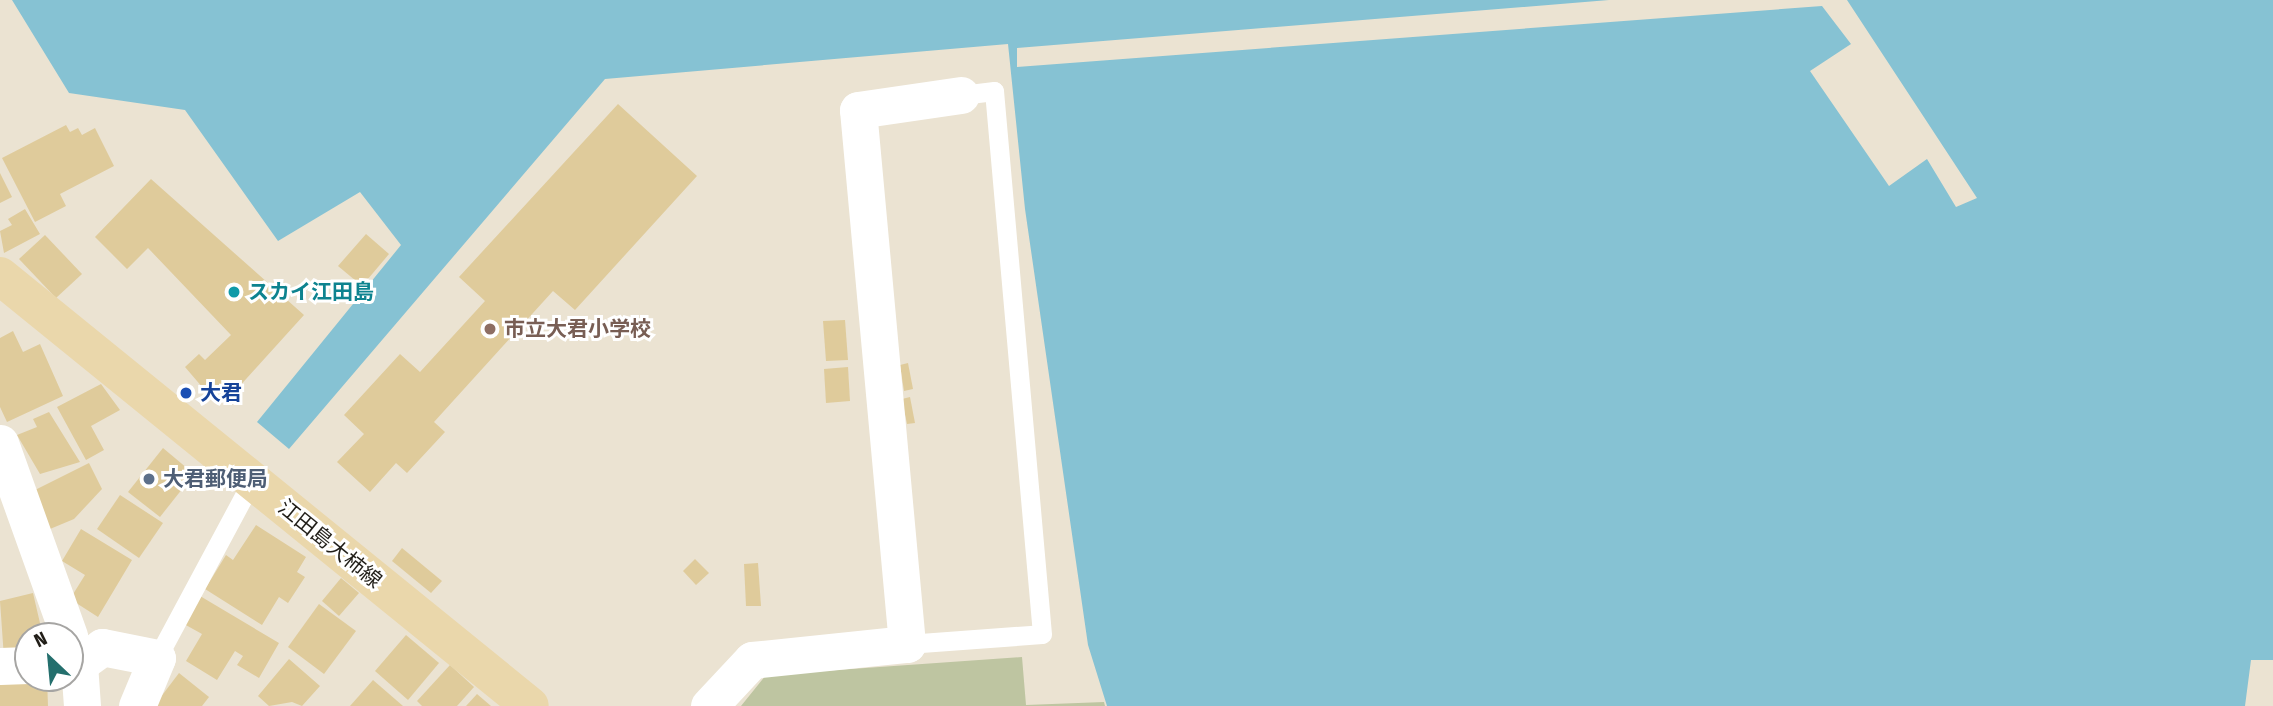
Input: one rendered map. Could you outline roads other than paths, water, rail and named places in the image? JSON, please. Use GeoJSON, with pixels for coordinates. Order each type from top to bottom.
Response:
{"type":"FeatureCollection","features":[{"type":"Feature","properties":{"kind":"main road","name":"江田島大柿線"},"geometry":{"type":"LineString","coordinates":[[0,276],[530,706]]}},
{"type":"Feature","properties":{"kind":"street"},"geometry":{"type":"LineString","coordinates":[[709,706],[752,660],[907,643],[858,110],[961,95]]}},
{"type":"Feature","properties":{"kind":"street"},"geometry":{"type":"LineString","coordinates":[[0,443],[62,622]]}},
{"type":"Feature","properties":{"kind":"street"},"geometry":{"type":"LineString","coordinates":[[84,649],[102,647],[157,658],[137,706]]}},
{"type":"Feature","properties":{"kind":"lane"},"geometry":{"type":"LineString","coordinates":[[907,643],[1042,634],[994,91],[961,95]]}},
{"type":"Feature","properties":{"kind":"lane"},"geometry":{"type":"LineString","coordinates":[[157,658],[252,481]]}},
{"type":"Feature","properties":{"kind":"water"},"geometry":{"type":"Polygon","coordinates":[[[12,0],[2273,0],[2273,660],[2251,660],[2245,706],[1107,706],[1088,645],[1025,209],[1008,44],[605,79],[289,449],[257,422],[401,245],[360,192],[278,241],[185,110],[69,93],[12,0]]]}},
{"type":"Feature","properties":{"kind":"place","name":"スカイ江田島"},"geometry":{"type":"Point","coordinates":[234,292]}},
{"type":"Feature","properties":{"kind":"place","name":"市立大君小学校"},"geometry":{"type":"Point","coordinates":[490,329]}},
{"type":"Feature","properties":{"kind":"place","name":"大君"},"geometry":{"type":"Point","coordinates":[186,393]}},
{"type":"Feature","properties":{"kind":"place","name":"大君郵便局"},"geometry":{"type":"Point","coordinates":[149,479]}}]}
